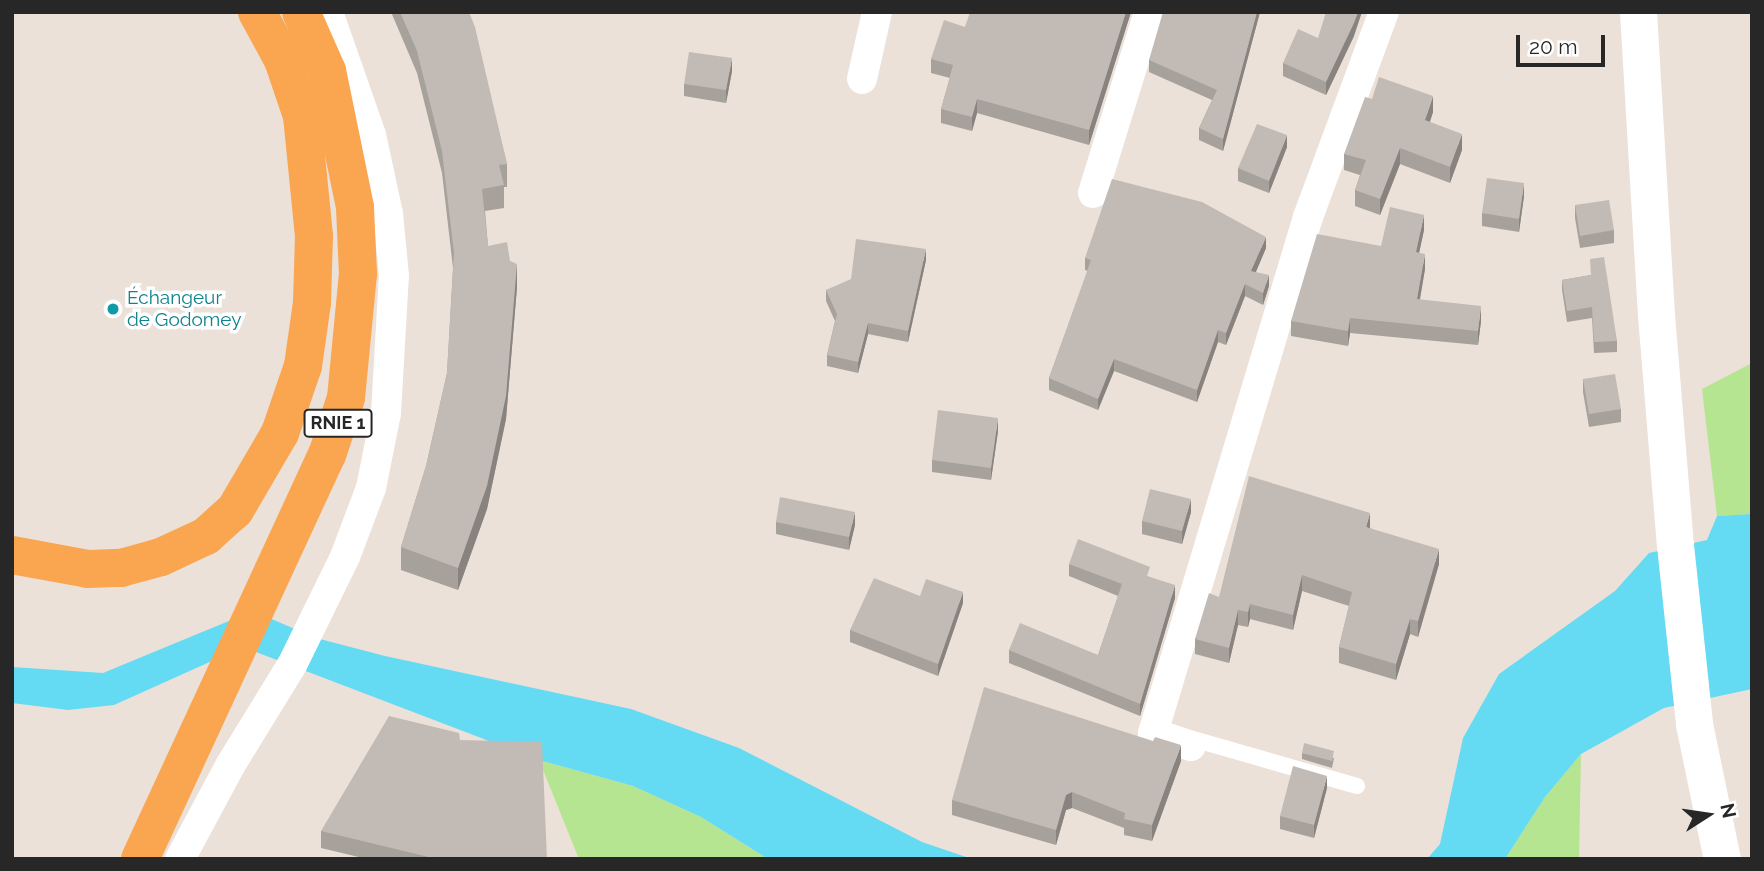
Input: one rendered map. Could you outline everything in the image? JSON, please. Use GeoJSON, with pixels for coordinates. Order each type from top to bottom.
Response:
{"type":"FeatureCollection","features":[{"type":"Feature","properties":{"kind":"highway"},"geometry":{"type":"LineString","coordinates":[[12,555],[51,565],[121,568],[161,557],[206,536],[235,510],[280,433],[303,366],[312,303],[314,236],[302,116],[283,60],[257,12]]}},
{"type":"Feature","properties":{"kind":"highway","name":"RNIE 1"},"geometry":{"type":"LineString","coordinates":[[140,859],[327,455],[346,398],[358,274],[355,207],[327,71],[301,12]]}},
{"type":"Feature","properties":{"kind":"street"},"geometry":{"type":"LineString","coordinates":[[180,859],[231,764],[292,665],[345,557],[371,488],[393,348],[394,275],[388,214],[372,135],[328,12]]}},
{"type":"Feature","properties":{"kind":"street"},"geometry":{"type":"LineString","coordinates":[[862,79],[877,12]]}},
{"type":"Feature","properties":{"kind":"street"},"geometry":{"type":"LineString","coordinates":[[1093,193],[1149,12]]}},
{"type":"Feature","properties":{"kind":"street"},"geometry":{"type":"LineString","coordinates":[[1191,746],[1153,733],[1157,729],[1308,217],[1384,12]]}},
{"type":"Feature","properties":{"kind":"street"},"geometry":{"type":"LineString","coordinates":[[1638,12],[1656,315],[1675,545],[1694,724],[1722,859]]}},
{"type":"Feature","properties":{"kind":"lane"},"geometry":{"type":"LineString","coordinates":[[1157,729],[1357,786]]}},
{"type":"Feature","properties":{"kind":"green space"},"geometry":{"type":"Polygon","coordinates":[[[1752,363],[1752,514],[1717,516],[1702,389],[1752,363]]]}},
{"type":"Feature","properties":{"kind":"green space"},"geometry":{"type":"Polygon","coordinates":[[[1581,754],[1579,857],[1505,859],[1545,797],[1581,754]]]}},
{"type":"Feature","properties":{"kind":"green space"},"geometry":{"type":"Polygon","coordinates":[[[539,760],[633,786],[701,817],[768,859],[579,859],[539,760]]]}},
{"type":"Feature","properties":{"kind":"water"},"geometry":{"type":"Polygon","coordinates":[[[1752,514],[1752,689],[1664,708],[1581,754],[1545,797],[1505,859],[1427,859],[1440,844],[1463,738],[1499,674],[1615,591],[1649,553],[1707,540],[1717,516],[1752,514]]]}},
{"type":"Feature","properties":{"kind":"water"},"geometry":{"type":"Polygon","coordinates":[[[253,611],[316,638],[385,656],[631,709],[739,748],[922,842],[972,859],[768,859],[701,817],[633,786],[539,760],[243,647],[114,705],[68,710],[12,703],[12,667],[103,673],[253,611]]]}},
{"type":"Feature","properties":{"kind":"building"},"geometry":{"type":"Polygon","coordinates":[[[400,12],[469,12],[475,27],[507,164],[499,165],[504,185],[482,189],[488,246],[507,242],[510,261],[517,264],[506,396],[487,486],[458,568],[401,547],[426,466],[447,373],[454,253],[442,151],[417,51],[400,12]]]}},
{"type":"Feature","properties":{"kind":"building"},"geometry":{"type":"Polygon","coordinates":[[[970,12],[1126,12],[1089,130],[977,99],[972,117],[941,109],[953,65],[931,59],[944,20],[965,27],[970,12]]]}},
{"type":"Feature","properties":{"kind":"building"},"geometry":{"type":"Polygon","coordinates":[[[1163,12],[1257,12],[1223,139],[1199,128],[1217,90],[1149,60],[1163,12]]]}},
{"type":"Feature","properties":{"kind":"building"},"geometry":{"type":"Polygon","coordinates":[[[1326,12],[1358,12],[1326,82],[1283,63],[1298,29],[1318,38],[1326,12]]]}},
{"type":"Feature","properties":{"kind":"building"},"geometry":{"type":"Polygon","coordinates":[[[689,52],[732,58],[726,90],[684,84],[689,52]]]}},
{"type":"Feature","properties":{"kind":"building"},"geometry":{"type":"Polygon","coordinates":[[[1379,77],[1433,96],[1425,120],[1462,134],[1450,167],[1400,148],[1380,199],[1355,190],[1366,160],[1344,154],[1365,97],[1372,99],[1379,77]]]}},
{"type":"Feature","properties":{"kind":"building"},"geometry":{"type":"Polygon","coordinates":[[[1257,124],[1287,135],[1269,181],[1238,168],[1257,124]]]}},
{"type":"Feature","properties":{"kind":"building"},"geometry":{"type":"Polygon","coordinates":[[[1487,178],[1524,183],[1519,219],[1482,213],[1487,178]]]}},
{"type":"Feature","properties":{"kind":"building"},"geometry":{"type":"Polygon","coordinates":[[[1112,179],[1202,202],[1266,237],[1251,271],[1269,275],[1263,293],[1245,284],[1226,333],[1218,330],[1197,390],[1114,359],[1098,399],[1049,378],[1091,260],[1085,258],[1112,179]]]}},
{"type":"Feature","properties":{"kind":"building"},"geometry":{"type":"Polygon","coordinates":[[[1609,200],[1614,230],[1580,236],[1575,205],[1609,200]]]}},
{"type":"Feature","properties":{"kind":"building"},"geometry":{"type":"Polygon","coordinates":[[[1390,207],[1424,215],[1416,252],[1425,254],[1417,299],[1481,306],[1478,331],[1350,318],[1348,331],[1291,321],[1317,234],[1381,246],[1390,207]]]}},
{"type":"Feature","properties":{"kind":"building"},"geometry":{"type":"Polygon","coordinates":[[[856,239],[926,249],[908,331],[868,323],[858,362],[827,355],[837,314],[826,290],[851,279],[856,239]]]}},
{"type":"Feature","properties":{"kind":"building"},"geometry":{"type":"Polygon","coordinates":[[[1604,257],[1617,341],[1594,342],[1592,307],[1567,311],[1562,280],[1591,275],[1590,259],[1604,257]]]}},
{"type":"Feature","properties":{"kind":"building"},"geometry":{"type":"Polygon","coordinates":[[[1615,374],[1621,409],[1589,414],[1583,379],[1615,374]]]}},
{"type":"Feature","properties":{"kind":"building"},"geometry":{"type":"Polygon","coordinates":[[[938,410],[998,418],[991,468],[932,460],[938,410]]]}},
{"type":"Feature","properties":{"kind":"building"},"geometry":{"type":"Polygon","coordinates":[[[1249,476],[1370,513],[1366,527],[1439,549],[1418,621],[1410,619],[1396,664],[1339,647],[1352,592],[1302,575],[1293,615],[1250,604],[1248,612],[1238,610],[1229,648],[1195,639],[1209,593],[1219,597],[1249,476]]]}},
{"type":"Feature","properties":{"kind":"building"},"geometry":{"type":"Polygon","coordinates":[[[1150,489],[1191,499],[1182,531],[1142,521],[1150,489]]]}},
{"type":"Feature","properties":{"kind":"building"},"geometry":{"type":"Polygon","coordinates":[[[780,497],[855,512],[849,537],[776,522],[780,497]]]}},
{"type":"Feature","properties":{"kind":"building"},"geometry":{"type":"Polygon","coordinates":[[[1078,539],[1150,567],[1147,576],[1175,585],[1140,704],[1009,650],[1020,623],[1098,655],[1122,584],[1069,564],[1078,539]]]}},
{"type":"Feature","properties":{"kind":"building"},"geometry":{"type":"Polygon","coordinates":[[[874,578],[920,596],[926,579],[963,592],[938,664],[850,630],[874,578]]]}},
{"type":"Feature","properties":{"kind":"building"},"geometry":{"type":"Polygon","coordinates":[[[984,687],[1153,741],[1155,737],[1181,745],[1152,825],[1124,819],[1125,813],[1072,792],[1066,795],[1056,830],[952,800],[984,687]]]}},
{"type":"Feature","properties":{"kind":"building"},"geometry":{"type":"Polygon","coordinates":[[[389,716],[459,733],[460,740],[542,742],[547,859],[437,859],[321,831],[389,716]]]}},
{"type":"Feature","properties":{"kind":"building"},"geometry":{"type":"Polygon","coordinates":[[[1304,743],[1334,751],[1332,761],[1302,753],[1304,743]]]}},
{"type":"Feature","properties":{"kind":"building"},"geometry":{"type":"Polygon","coordinates":[[[1293,766],[1327,776],[1314,825],[1280,816],[1293,766]]]}},
{"type":"Feature","properties":{"kind":"place","name":"Échangeur de Godomey"},"geometry":{"type":"Point","coordinates":[113,309]}}]}
